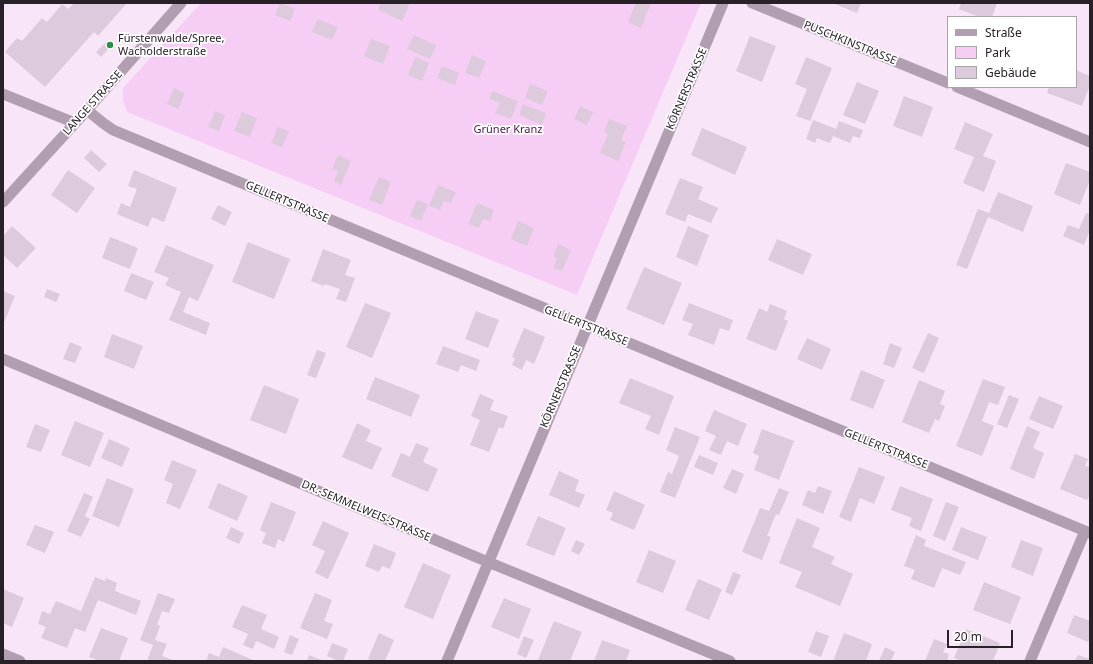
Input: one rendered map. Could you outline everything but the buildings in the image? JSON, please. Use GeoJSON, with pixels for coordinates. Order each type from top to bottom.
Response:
{"type":"FeatureCollection","features":[{"type":"Feature","properties":{"kind":"street","name":"LANGE STRASSE"},"geometry":{"type":"LineString","coordinates":[[3,202],[87,110],[181,3]]}},
{"type":"Feature","properties":{"kind":"street","name":"KÖRNERSTRASSE"},"geometry":{"type":"LineString","coordinates":[[447,661],[723,3]]}},
{"type":"Feature","properties":{"kind":"street","name":"PUSCHKINSTRASSE"},"geometry":{"type":"LineString","coordinates":[[752,3],[947,83]]}},
{"type":"Feature","properties":{"kind":"street"},"geometry":{"type":"LineString","coordinates":[[959,88],[1090,142]]}},
{"type":"Feature","properties":{"kind":"street"},"geometry":{"type":"LineString","coordinates":[[3,94],[75,123]]}},
{"type":"Feature","properties":{"kind":"street","name":"GELLERTSTRASSE"},"geometry":{"type":"LineString","coordinates":[[87,110],[113,130],[1087,532]]}},
{"type":"Feature","properties":{"kind":"street","name":"DR.-SEMMELWEIS-STRASSE"},"geometry":{"type":"LineString","coordinates":[[3,359],[488,562],[730,661]]}},
{"type":"Feature","properties":{"kind":"street"},"geometry":{"type":"LineString","coordinates":[[1030,661],[1087,532]]}},
{"type":"Feature","properties":{"kind":"street"},"geometry":{"type":"LineString","coordinates":[[3,654],[20,661]]}},
{"type":"Feature","properties":{"kind":"green space","name":"Grüner Kranz"},"geometry":{"type":"Polygon","coordinates":[[[201,3],[701,3],[577,295],[127,112],[123,100],[123,88],[201,3]]]}},
{"type":"Feature","properties":{"kind":"place","name":"Fürstenwalde/Spree, Wacholderstraße"},"geometry":{"type":"Point","coordinates":[110,45]}}]}
